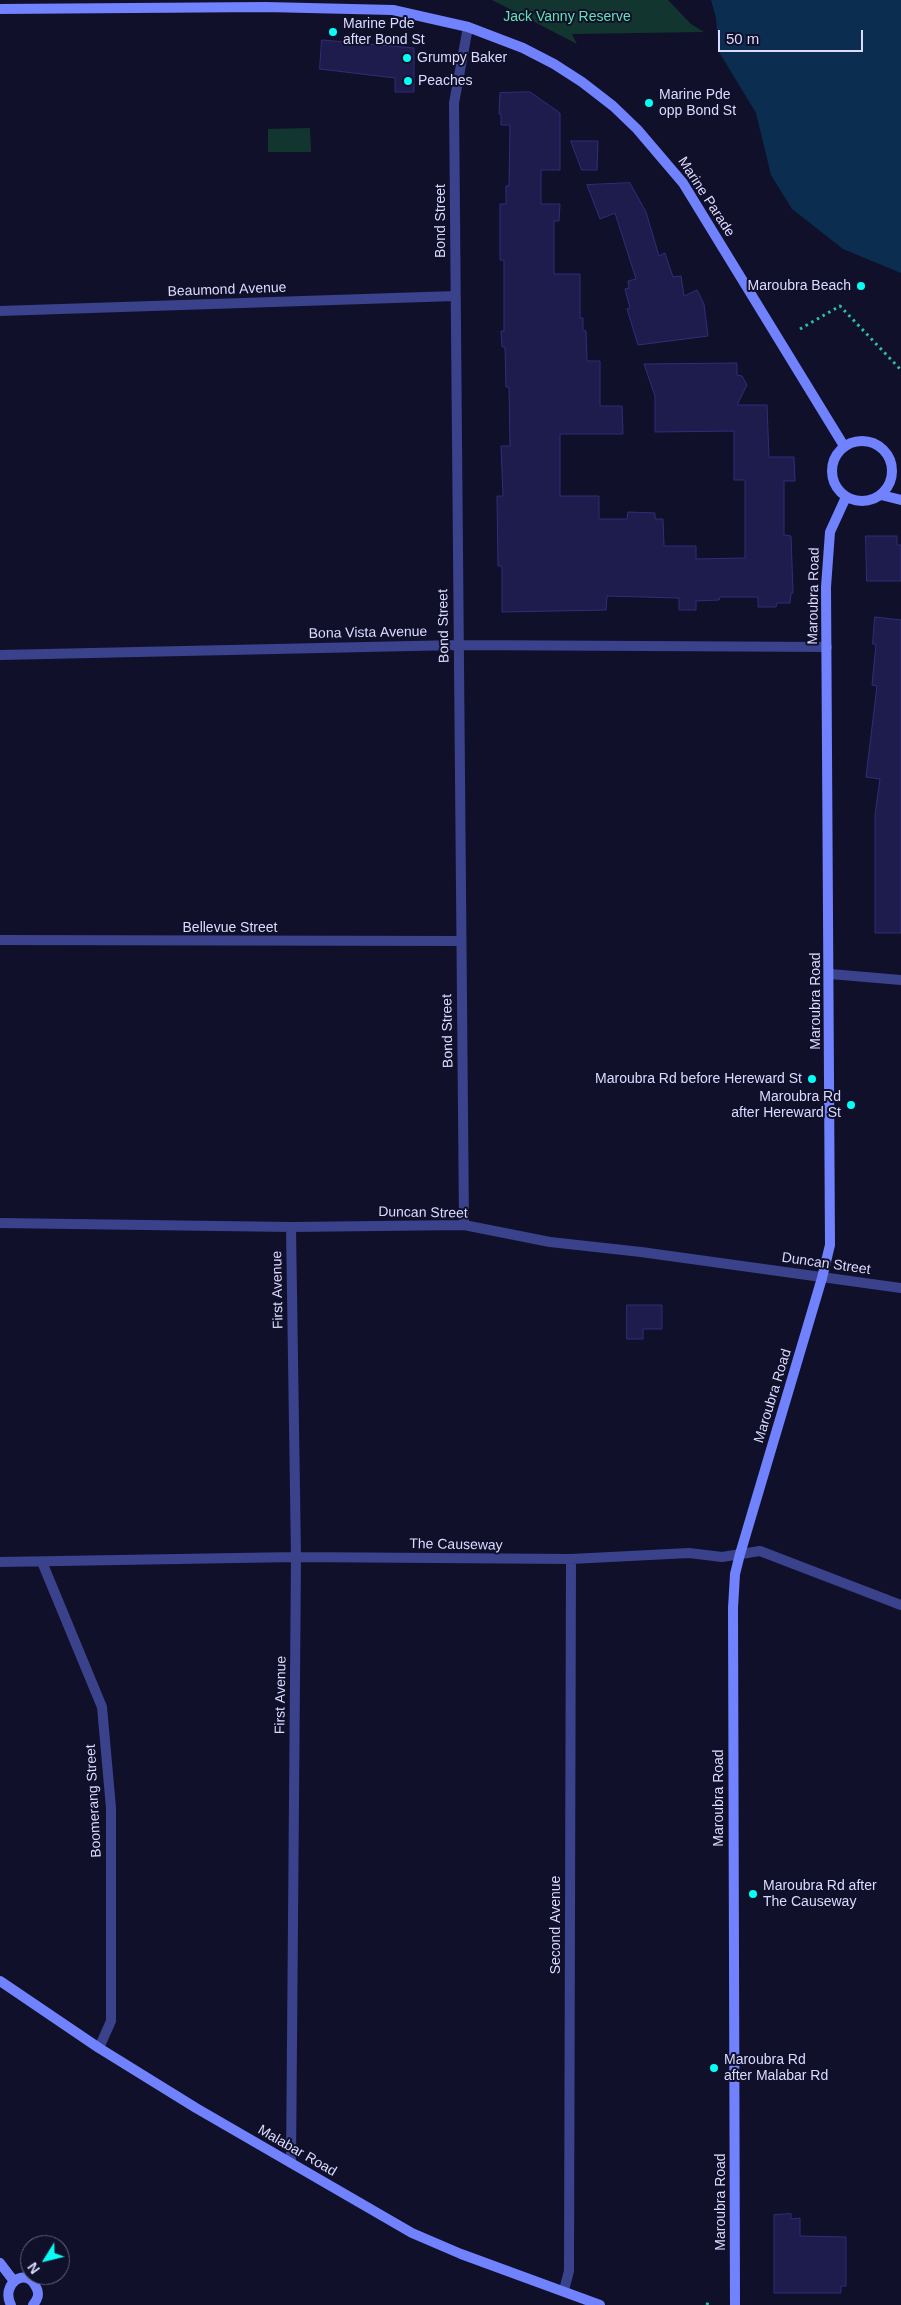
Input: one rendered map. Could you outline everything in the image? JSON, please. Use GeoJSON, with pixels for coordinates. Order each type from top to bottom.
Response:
{"type":"FeatureCollection","features":[{"type":"Feature","properties":{"kind":"street","name":"Marine Parade"},"geometry":{"type":"LineString","coordinates":[[0,9],[266,7],[393,10],[468,27],[523,48],[561,68],[613,106],[662,156],[683,183],[844,446]]}},
{"type":"Feature","properties":{"kind":"street","name":"Bond Street"},"geometry":{"type":"LineString","coordinates":[[464,1225],[454,103],[468,27]]}},
{"type":"Feature","properties":{"kind":"street","name":"Beaumond Avenue"},"geometry":{"type":"LineString","coordinates":[[0,311],[455,296]]}},
{"type":"Feature","properties":{"kind":"street"},"geometry":{"type":"LineString","coordinates":[[862,441],[871,442],[886,453],[890,461],[891,480],[881,495],[864,502],[846,497],[833,482],[832,462],[844,446],[862,441]]}},
{"type":"Feature","properties":{"kind":"street"},"geometry":{"type":"LineString","coordinates":[[890,461],[901,469]]}},
{"type":"Feature","properties":{"kind":"street"},"geometry":{"type":"LineString","coordinates":[[881,495],[901,500]]}},
{"type":"Feature","properties":{"kind":"street","name":"Maroubra Road"},"geometry":{"type":"LineString","coordinates":[[736,2302],[732,1638],[735,1574],[830,1245],[830,974],[826,587],[830,532],[846,497]]}},
{"type":"Feature","properties":{"kind":"street","name":"Bona Vista Avenue"},"geometry":{"type":"LineString","coordinates":[[0,655],[458,645],[827,647]]}},
{"type":"Feature","properties":{"kind":"street","name":"Bellevue Street"},"geometry":{"type":"LineString","coordinates":[[0,940],[461,941]]}},
{"type":"Feature","properties":{"kind":"street"},"geometry":{"type":"LineString","coordinates":[[830,974],[901,980]]}},
{"type":"Feature","properties":{"kind":"street","name":"Duncan Street"},"geometry":{"type":"LineString","coordinates":[[0,1223],[291,1227],[464,1225],[550,1242],[641,1252],[901,1288]]}},
{"type":"Feature","properties":{"kind":"street","name":"First Avenue"},"geometry":{"type":"LineString","coordinates":[[291,1227],[296,1557],[291,2163]]}},
{"type":"Feature","properties":{"kind":"street","name":"The Causeway"},"geometry":{"type":"LineString","coordinates":[[0,1562],[296,1557],[571,1559],[689,1553],[722,1557],[760,1551],[901,1605]]}},
{"type":"Feature","properties":{"kind":"street","name":"Second Avenue"},"geometry":{"type":"LineString","coordinates":[[564,2290],[569,2260],[571,1559]]}},
{"type":"Feature","properties":{"kind":"street","name":"Boomerang Street"},"geometry":{"type":"LineString","coordinates":[[42,1562],[102,1707],[111,1808],[111,2020],[99,2048]]}},
{"type":"Feature","properties":{"kind":"street","name":"Malabar Road"},"geometry":{"type":"LineString","coordinates":[[0,1981],[99,2048],[412,2233],[461,2254],[564,2290],[600,2305]]}},
{"type":"Feature","properties":{"kind":"street"},"geometry":{"type":"LineString","coordinates":[[0,2263],[13,2280]]}},
{"type":"Feature","properties":{"kind":"street"},"geometry":{"type":"LineString","coordinates":[[9,2304],[6,2294],[9,2284],[13,2280],[28,2278],[35,2284],[38,2294],[33,2305]]}},
{"type":"Feature","properties":{"kind":"path"},"geometry":{"type":"LineString","coordinates":[[800,329],[840,306],[901,370]]}},
{"type":"Feature","properties":{"kind":"green space","name":"Jack Vanny Reserve"},"geometry":{"type":"Polygon","coordinates":[[[492,0],[668,0],[691,24],[704,32],[572,34],[577,44],[492,0]]]}},
{"type":"Feature","properties":{"kind":"green space"},"geometry":{"type":"Polygon","coordinates":[[[310,128],[311,152],[268,152],[268,129],[310,128]]]}},
{"type":"Feature","properties":{"kind":"water"},"geometry":{"type":"Polygon","coordinates":[[[711,0],[901,0],[901,273],[843,249],[792,209],[771,175],[756,113],[719,52],[716,18],[711,0]]]}},
{"type":"Feature","properties":{"kind":"building"},"geometry":{"type":"Polygon","coordinates":[[[322,40],[414,48],[414,92],[395,92],[395,78],[320,69],[322,40]]]}},
{"type":"Feature","properties":{"kind":"building"},"geometry":{"type":"Polygon","coordinates":[[[530,92],[560,113],[560,170],[541,170],[541,204],[560,204],[559,221],[554,221],[554,274],[580,274],[580,318],[583,318],[583,330],[586,331],[587,361],[600,361],[600,406],[622,406],[623,434],[560,434],[560,496],[599,496],[599,519],[627,519],[628,512],[655,513],[655,519],[663,519],[664,546],[696,546],[696,559],[745,558],[745,480],[734,480],[734,431],[655,432],[655,396],[644,364],[737,363],[737,375],[742,376],[747,385],[737,405],[767,405],[769,457],[794,457],[795,481],[784,481],[784,535],[791,536],[793,593],[791,593],[790,603],[777,603],[776,607],[758,607],[758,597],[720,597],[719,600],[696,601],[696,610],[679,610],[679,598],[607,596],[606,610],[502,612],[502,566],[498,566],[497,496],[503,496],[501,446],[510,446],[509,387],[506,387],[505,347],[502,347],[501,331],[504,331],[504,260],[500,260],[500,204],[506,204],[506,186],[509,186],[510,125],[501,125],[501,114],[499,114],[500,93],[530,92]]]}},
{"type":"Feature","properties":{"kind":"building"},"geometry":{"type":"Polygon","coordinates":[[[571,141],[598,141],[597,170],[582,170],[571,141]]]}},
{"type":"Feature","properties":{"kind":"building"},"geometry":{"type":"Polygon","coordinates":[[[630,183],[646,212],[659,256],[665,253],[673,277],[681,276],[684,296],[697,290],[704,304],[708,336],[638,345],[627,309],[630,308],[625,289],[629,288],[628,281],[636,279],[615,213],[600,219],[587,185],[630,183]]]}},
{"type":"Feature","properties":{"kind":"building"},"geometry":{"type":"Polygon","coordinates":[[[866,536],[897,536],[897,545],[901,545],[901,581],[867,581],[866,536]]]}},
{"type":"Feature","properties":{"kind":"building"},"geometry":{"type":"Polygon","coordinates":[[[875,617],[901,620],[901,933],[875,933],[875,815],[880,779],[866,777],[877,686],[872,685],[876,644],[873,644],[875,617]]]}},
{"type":"Feature","properties":{"kind":"building"},"geometry":{"type":"Polygon","coordinates":[[[627,1305],[662,1305],[662,1329],[643,1329],[643,1339],[627,1339],[627,1305]]]}},
{"type":"Feature","properties":{"kind":"building"},"geometry":{"type":"Polygon","coordinates":[[[791,2214],[791,2219],[800,2218],[800,2236],[846,2237],[846,2286],[841,2286],[841,2293],[774,2293],[774,2215],[791,2214]]]}},
{"type":"Feature","properties":{"kind":"place","name":"Marine Pde after Bond St"},"geometry":{"type":"Point","coordinates":[333,32]}},
{"type":"Feature","properties":{"kind":"place","name":"Grumpy Baker"},"geometry":{"type":"Point","coordinates":[407,58]}},
{"type":"Feature","properties":{"kind":"place","name":"Peaches"},"geometry":{"type":"Point","coordinates":[408,81]}},
{"type":"Feature","properties":{"kind":"place","name":"Marine Pde opp Bond St"},"geometry":{"type":"Point","coordinates":[649,103]}},
{"type":"Feature","properties":{"kind":"place","name":"Maroubra Beach"},"geometry":{"type":"Point","coordinates":[861,286]}},
{"type":"Feature","properties":{"kind":"place","name":"Maroubra Rd before Hereward St"},"geometry":{"type":"Point","coordinates":[812,1079]}},
{"type":"Feature","properties":{"kind":"place","name":"Maroubra Rd after Hereward St"},"geometry":{"type":"Point","coordinates":[851,1105]}},
{"type":"Feature","properties":{"kind":"place","name":"Maroubra Rd after The Causeway"},"geometry":{"type":"Point","coordinates":[753,1894]}},
{"type":"Feature","properties":{"kind":"place","name":"Maroubra Rd after Malabar Rd"},"geometry":{"type":"Point","coordinates":[714,2068]}}]}
